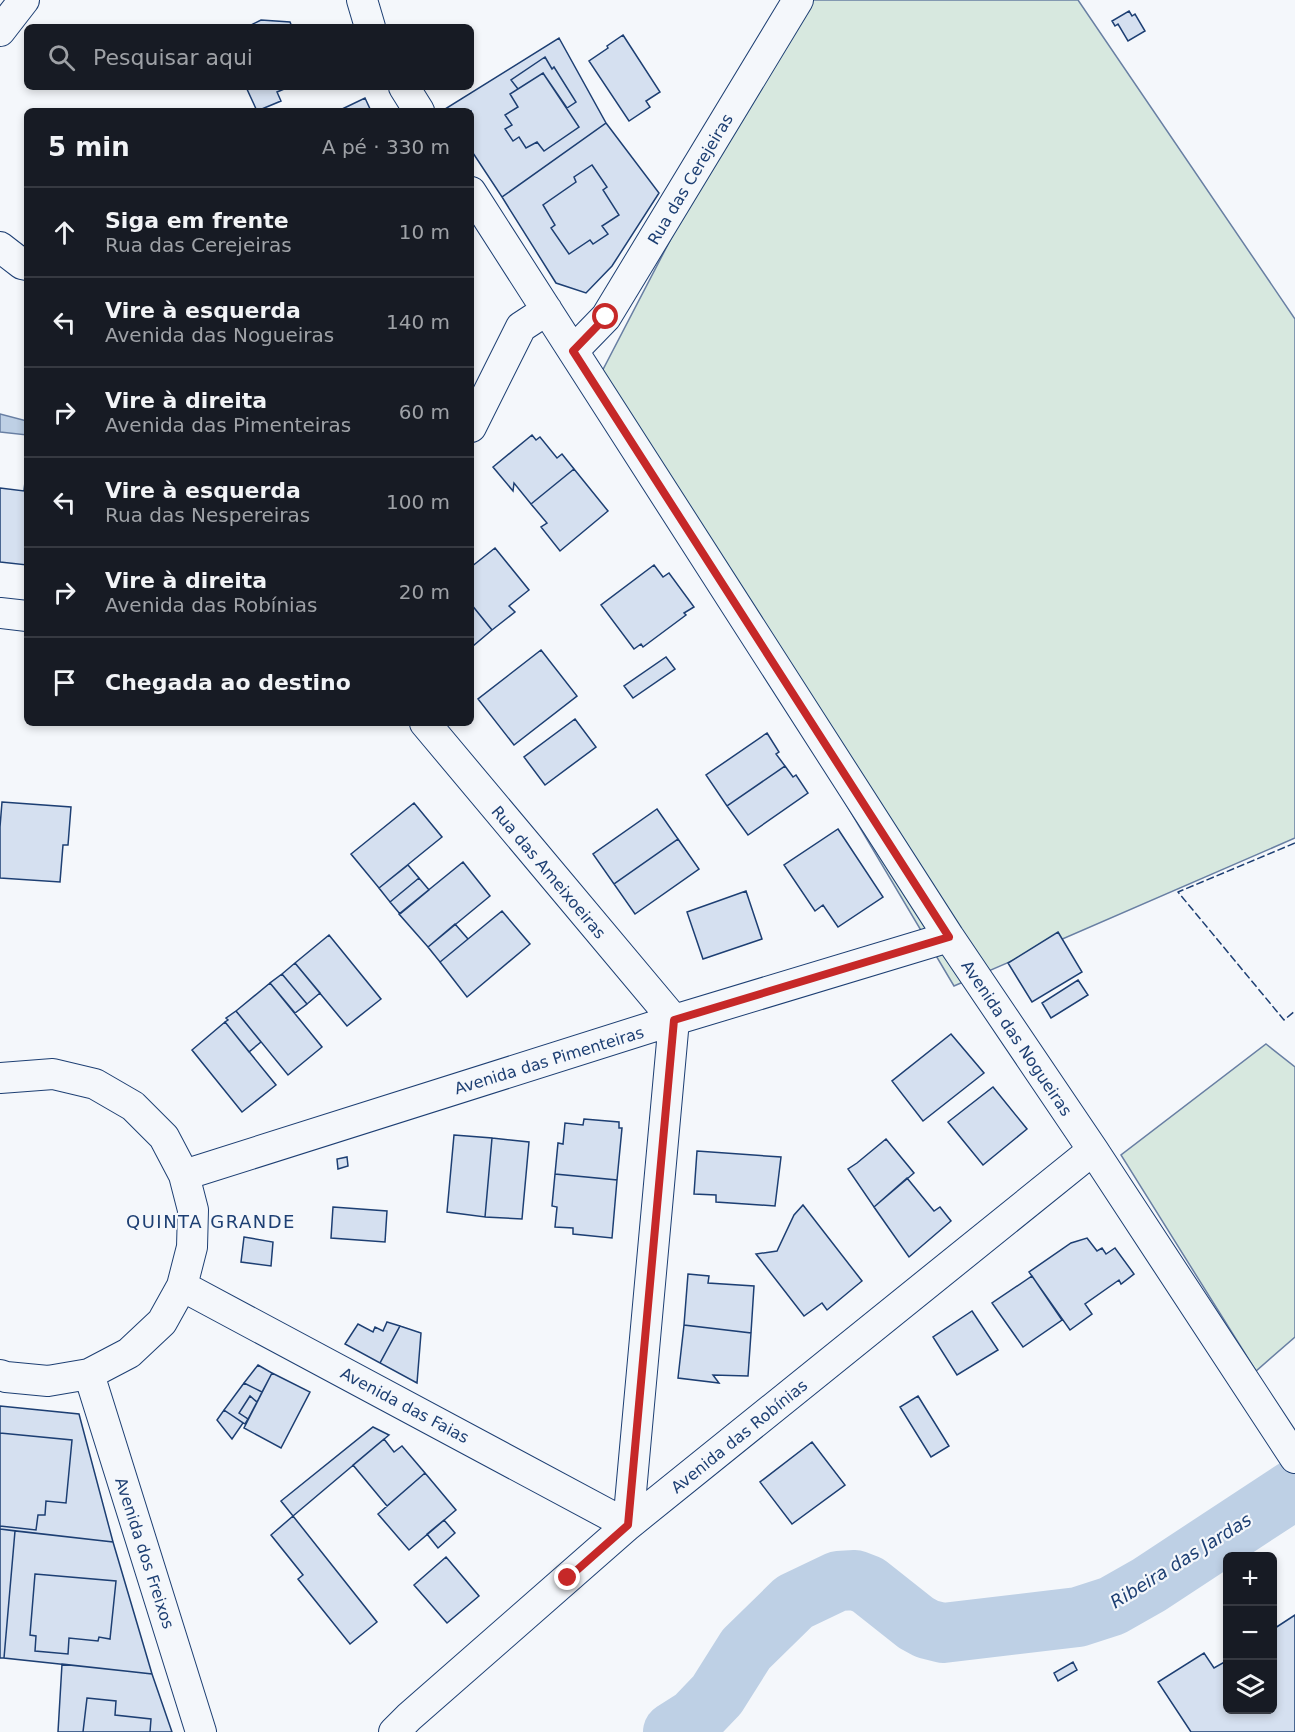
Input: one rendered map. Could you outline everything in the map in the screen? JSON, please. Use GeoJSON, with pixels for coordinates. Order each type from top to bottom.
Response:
{"type":"FeatureCollection","features":[{"type":"Feature","properties":{"kind":"street"},"geometry":{"type":"LineString","coordinates":[[0,31],[24,0]]}},
{"type":"Feature","properties":{"kind":"street"},"geometry":{"type":"LineString","coordinates":[[362,0],[369,24]]}},
{"type":"Feature","properties":{"kind":"street","name":"Rua das Cerejeiras"},"geometry":{"type":"LineString","coordinates":[[573,351],[606,317],[798,0]]}},
{"type":"Feature","properties":{"kind":"street"},"geometry":{"type":"LineString","coordinates":[[406,90],[417,108]]}},
{"type":"Feature","properties":{"kind":"street","name":"Avenida das Nogueiras"},"geometry":{"type":"LineString","coordinates":[[474,197],[949,937],[1093,1150],[1295,1458]]}},
{"type":"Feature","properties":{"kind":"street"},"geometry":{"type":"LineString","coordinates":[[0,247],[24,264]]}},
{"type":"Feature","properties":{"kind":"street"},"geometry":{"type":"LineString","coordinates":[[474,421],[521,327],[547,310]]}},
{"type":"Feature","properties":{"kind":"street"},"geometry":{"type":"LineString","coordinates":[[0,613],[24,616]]}},
{"type":"Feature","properties":{"kind":"street","name":"Rua das Ameixoeiras"},"geometry":{"type":"LineString","coordinates":[[428,726],[674,1020]]}},
{"type":"Feature","properties":{"kind":"street","name":"Avenida das Pimenteiras"},"geometry":{"type":"LineString","coordinates":[[184,1175],[674,1020],[949,937]]}},
{"type":"Feature","properties":{"kind":"street"},"geometry":{"type":"LineString","coordinates":[[628,1525],[674,1020]]}},
{"type":"Feature","properties":{"kind":"street"},"geometry":{"type":"LineString","coordinates":[[0,1375],[48,1382],[89,1374],[129,1353],[162,1322],[182,1286],[192,1247],[193,1210],[184,1175],[164,1137],[133,1106],[95,1084],[53,1074],[1,1074]]}},
{"type":"Feature","properties":{"kind":"street","name":"Avenida das Robínias"},"geometry":{"type":"LineString","coordinates":[[394,1732],[628,1525],[1093,1150]]}},
{"type":"Feature","properties":{"kind":"street","name":"Avenida das Faias"},"geometry":{"type":"LineString","coordinates":[[182,1286],[628,1525]]}},
{"type":"Feature","properties":{"kind":"street","name":"Avenida dos Freixos"},"geometry":{"type":"LineString","coordinates":[[89,1374],[201,1732]]}},
{"type":"Feature","properties":{"kind":"shaded area"},"geometry":{"type":"Polygon","coordinates":[[[795,0],[1078,0],[1295,319],[1295,838],[954,986],[596,383],[795,0]]]}},
{"type":"Feature","properties":{"kind":"shaded area"},"geometry":{"type":"Polygon","coordinates":[[[1266,1044],[1295,1067],[1295,1337],[1256,1371],[1121,1155],[1266,1044]]]}},
{"type":"Feature","properties":{"kind":"water"},"geometry":{"type":"Polygon","coordinates":[[[0,414],[24,420],[24,435],[0,432],[0,414]]]}},
{"type":"Feature","properties":{"kind":"building"},"geometry":{"type":"Polygon","coordinates":[[[1129,11],[1132,16],[1135,14],[1145,31],[1128,41],[1118,24],[1115,26],[1112,21],[1129,11]]]}},
{"type":"Feature","properties":{"kind":"building"},"geometry":{"type":"Polygon","coordinates":[[[261,20],[290,22],[291,24],[253,24],[261,20]]]}},
{"type":"Feature","properties":{"kind":"building"},"geometry":{"type":"Polygon","coordinates":[[[623,35],[660,92],[646,101],[650,107],[629,121],[589,61],[623,35]]]}},
{"type":"Feature","properties":{"kind":"building"},"geometry":{"type":"Polygon","coordinates":[[[559,38],[606,123],[502,197],[474,155],[474,108],[447,108],[559,38]]]}},
{"type":"Feature","properties":{"kind":"building"},"geometry":{"type":"Polygon","coordinates":[[[545,57],[576,102],[567,108],[543,73],[518,89],[511,80],[545,57]]]}},
{"type":"Feature","properties":{"kind":"building"},"geometry":{"type":"Polygon","coordinates":[[[543,73],[579,127],[544,151],[537,142],[526,148],[519,137],[513,141],[505,129],[512,125],[505,115],[518,107],[510,94],[543,73]]]}},
{"type":"Feature","properties":{"kind":"building"},"geometry":{"type":"Polygon","coordinates":[[[247,90],[282,90],[277,92],[281,101],[264,108],[256,108],[247,90]]]}},
{"type":"Feature","properties":{"kind":"building"},"geometry":{"type":"Polygon","coordinates":[[[365,98],[370,108],[344,108],[365,98]]]}},
{"type":"Feature","properties":{"kind":"building"},"geometry":{"type":"Polygon","coordinates":[[[606,123],[659,193],[612,266],[586,293],[556,283],[502,197],[606,123]]]}},
{"type":"Feature","properties":{"kind":"building"},"geometry":{"type":"Polygon","coordinates":[[[592,165],[607,187],[603,190],[619,215],[602,226],[608,234],[593,244],[590,240],[569,254],[551,228],[555,225],[543,205],[576,182],[574,177],[592,165]]]}},
{"type":"Feature","properties":{"kind":"building"},"geometry":{"type":"Polygon","coordinates":[[[532,435],[536,440],[540,437],[557,458],[562,454],[574,469],[531,504],[514,483],[513,491],[493,467],[532,435]]]}},
{"type":"Feature","properties":{"kind":"building"},"geometry":{"type":"Polygon","coordinates":[[[574,469],[608,511],[560,551],[541,527],[547,523],[531,504],[574,469]]]}},
{"type":"Feature","properties":{"kind":"building"},"geometry":{"type":"Polygon","coordinates":[[[0,488],[24,491],[24,565],[0,562],[0,488]]]}},
{"type":"Feature","properties":{"kind":"building"},"geometry":{"type":"Polygon","coordinates":[[[495,548],[529,590],[509,606],[515,612],[492,630],[474,608],[474,565],[495,548]]]}},
{"type":"Feature","properties":{"kind":"building"},"geometry":{"type":"Polygon","coordinates":[[[654,565],[663,577],[669,573],[694,607],[643,647],[641,644],[634,649],[601,605],[654,565]]]}},
{"type":"Feature","properties":{"kind":"building"},"geometry":{"type":"Polygon","coordinates":[[[474,608],[492,630],[474,645],[474,608]]]}},
{"type":"Feature","properties":{"kind":"building"},"geometry":{"type":"Polygon","coordinates":[[[541,650],[577,696],[514,745],[478,699],[541,650]]]}},
{"type":"Feature","properties":{"kind":"building"},"geometry":{"type":"Polygon","coordinates":[[[666,657],[675,669],[633,698],[624,686],[666,657]]]}},
{"type":"Feature","properties":{"kind":"building"},"geometry":{"type":"Polygon","coordinates":[[[575,719],[596,747],[545,785],[524,757],[575,719]]]}},
{"type":"Feature","properties":{"kind":"building"},"geometry":{"type":"Polygon","coordinates":[[[767,733],[779,752],[776,754],[785,766],[727,806],[706,775],[767,733]]]}},
{"type":"Feature","properties":{"kind":"building"},"geometry":{"type":"Polygon","coordinates":[[[785,766],[793,777],[796,775],[808,793],[748,835],[727,806],[785,766]]]}},
{"type":"Feature","properties":{"kind":"building"},"geometry":{"type":"Polygon","coordinates":[[[2,802],[71,807],[68,845],[63,845],[60,882],[0,878],[2,802]]]}},
{"type":"Feature","properties":{"kind":"building"},"geometry":{"type":"Polygon","coordinates":[[[414,803],[442,837],[379,888],[351,854],[414,803]]]}},
{"type":"Feature","properties":{"kind":"building"},"geometry":{"type":"Polygon","coordinates":[[[657,809],[678,839],[614,884],[593,854],[657,809]]]}},
{"type":"Feature","properties":{"kind":"building"},"geometry":{"type":"Polygon","coordinates":[[[838,829],[883,897],[838,927],[823,905],[815,911],[784,865],[838,829]]]}},
{"type":"Feature","properties":{"kind":"building"},"geometry":{"type":"Polygon","coordinates":[[[678,839],[699,869],[635,914],[614,884],[678,839]]]}},
{"type":"Feature","properties":{"kind":"building"},"geometry":{"type":"Polygon","coordinates":[[[463,862],[490,896],[428,947],[399,914],[463,862]]]}},
{"type":"Feature","properties":{"kind":"building"},"geometry":{"type":"Polygon","coordinates":[[[408,865],[419,878],[390,902],[379,888],[408,865]]]}},
{"type":"Feature","properties":{"kind":"building"},"geometry":{"type":"Polygon","coordinates":[[[419,878],[429,890],[400,914],[390,902],[419,878]]]}},
{"type":"Feature","properties":{"kind":"building"},"geometry":{"type":"Polygon","coordinates":[[[746,891],[762,939],[703,959],[687,912],[746,891]]]}},
{"type":"Feature","properties":{"kind":"building"},"geometry":{"type":"Polygon","coordinates":[[[502,911],[530,944],[467,997],[440,962],[502,911]]]}},
{"type":"Feature","properties":{"kind":"building"},"geometry":{"type":"Polygon","coordinates":[[[455,924],[468,939],[440,962],[428,947],[455,924]]]}},
{"type":"Feature","properties":{"kind":"building"},"geometry":{"type":"Polygon","coordinates":[[[1058,932],[1082,972],[1032,1002],[1008,963],[1058,932]]]}},
{"type":"Feature","properties":{"kind":"building"},"geometry":{"type":"Polygon","coordinates":[[[329,935],[381,999],[347,1026],[295,963],[329,935]]]}},
{"type":"Feature","properties":{"kind":"building"},"geometry":{"type":"Polygon","coordinates":[[[295,963],[320,993],[307,1004],[282,974],[295,963]]]}},
{"type":"Feature","properties":{"kind":"building"},"geometry":{"type":"Polygon","coordinates":[[[282,974],[307,1004],[295,1013],[270,983],[282,974]]]}},
{"type":"Feature","properties":{"kind":"building"},"geometry":{"type":"Polygon","coordinates":[[[1078,980],[1088,995],[1051,1018],[1042,1003],[1078,980]]]}},
{"type":"Feature","properties":{"kind":"building"},"geometry":{"type":"Polygon","coordinates":[[[270,983],[322,1047],[288,1075],[236,1011],[270,983]]]}},
{"type":"Feature","properties":{"kind":"building"},"geometry":{"type":"Polygon","coordinates":[[[236,1011],[261,1042],[249,1052],[225,1022],[228,1020],[226,1018],[236,1011]]]}},
{"type":"Feature","properties":{"kind":"building"},"geometry":{"type":"Polygon","coordinates":[[[225,1022],[276,1085],[242,1112],[192,1050],[225,1022]]]}},
{"type":"Feature","properties":{"kind":"building"},"geometry":{"type":"Polygon","coordinates":[[[951,1034],[984,1073],[923,1121],[892,1081],[951,1034]]]}},
{"type":"Feature","properties":{"kind":"building"},"geometry":{"type":"Polygon","coordinates":[[[993,1087],[1027,1129],[983,1165],[948,1122],[993,1087]]]}},
{"type":"Feature","properties":{"kind":"building"},"geometry":{"type":"Polygon","coordinates":[[[584,1119],[619,1122],[619,1128],[622,1128],[617,1180],[555,1174],[558,1143],[563,1144],[565,1123],[583,1125],[584,1119]]]}},
{"type":"Feature","properties":{"kind":"building"},"geometry":{"type":"Polygon","coordinates":[[[454,1135],[492,1138],[485,1217],[447,1212],[454,1135]]]}},
{"type":"Feature","properties":{"kind":"building"},"geometry":{"type":"Polygon","coordinates":[[[492,1138],[529,1142],[522,1219],[485,1217],[492,1138]]]}},
{"type":"Feature","properties":{"kind":"building"},"geometry":{"type":"Polygon","coordinates":[[[886,1139],[914,1173],[874,1207],[848,1169],[886,1139]]]}},
{"type":"Feature","properties":{"kind":"building"},"geometry":{"type":"Polygon","coordinates":[[[697,1151],[781,1157],[775,1206],[716,1202],[716,1195],[694,1194],[697,1151]]]}},
{"type":"Feature","properties":{"kind":"building"},"geometry":{"type":"Polygon","coordinates":[[[347,1157],[348,1166],[338,1169],[337,1159],[347,1157]]]}},
{"type":"Feature","properties":{"kind":"building"},"geometry":{"type":"Polygon","coordinates":[[[555,1174],[617,1180],[612,1238],[573,1234],[573,1228],[555,1227],[557,1207],[552,1206],[555,1174]]]}},
{"type":"Feature","properties":{"kind":"building"},"geometry":{"type":"Polygon","coordinates":[[[907,1178],[934,1211],[940,1207],[951,1221],[909,1257],[874,1207],[907,1178]]]}},
{"type":"Feature","properties":{"kind":"building"},"geometry":{"type":"Polygon","coordinates":[[[803,1205],[862,1281],[827,1310],[822,1303],[804,1316],[756,1254],[777,1251],[794,1215],[803,1205]]]}},
{"type":"Feature","properties":{"kind":"building"},"geometry":{"type":"Polygon","coordinates":[[[333,1207],[387,1211],[385,1242],[331,1238],[333,1207]]]}},
{"type":"Feature","properties":{"kind":"building"},"geometry":{"type":"Polygon","coordinates":[[[244,1237],[273,1242],[271,1266],[241,1262],[244,1237]]]}},
{"type":"Feature","properties":{"kind":"building"},"geometry":{"type":"Polygon","coordinates":[[[1087,1238],[1097,1251],[1102,1248],[1106,1254],[1115,1248],[1134,1274],[1121,1284],[1119,1280],[1085,1304],[1092,1314],[1070,1330],[1029,1272],[1071,1243],[1087,1238]]]}},
{"type":"Feature","properties":{"kind":"building"},"geometry":{"type":"Polygon","coordinates":[[[688,1274],[709,1276],[708,1283],[754,1286],[751,1333],[684,1325],[688,1274]]]}},
{"type":"Feature","properties":{"kind":"building"},"geometry":{"type":"Polygon","coordinates":[[[1032,1276],[1062,1320],[1023,1347],[992,1303],[1032,1276]]]}},
{"type":"Feature","properties":{"kind":"building"},"geometry":{"type":"Polygon","coordinates":[[[972,1311],[998,1350],[957,1375],[933,1337],[972,1311]]]}},
{"type":"Feature","properties":{"kind":"building"},"geometry":{"type":"Polygon","coordinates":[[[387,1322],[400,1326],[380,1363],[345,1344],[358,1324],[373,1332],[375,1327],[383,1331],[387,1322]]]}},
{"type":"Feature","properties":{"kind":"building"},"geometry":{"type":"Polygon","coordinates":[[[684,1325],[751,1333],[748,1376],[713,1375],[719,1383],[678,1378],[684,1325]]]}},
{"type":"Feature","properties":{"kind":"building"},"geometry":{"type":"Polygon","coordinates":[[[400,1326],[421,1333],[417,1383],[380,1363],[400,1326]]]}},
{"type":"Feature","properties":{"kind":"building"},"geometry":{"type":"Polygon","coordinates":[[[258,1365],[272,1373],[262,1392],[244,1383],[258,1365]]]}},
{"type":"Feature","properties":{"kind":"building"},"geometry":{"type":"Polygon","coordinates":[[[272,1373],[310,1392],[281,1448],[244,1428],[272,1373]]]}},
{"type":"Feature","properties":{"kind":"building"},"geometry":{"type":"Polygon","coordinates":[[[244,1383],[262,1392],[257,1402],[250,1396],[239,1413],[248,1419],[245,1424],[224,1410],[244,1383]]]}},
{"type":"Feature","properties":{"kind":"building"},"geometry":{"type":"Polygon","coordinates":[[[250,1396],[257,1402],[248,1419],[239,1413],[250,1396]]]}},
{"type":"Feature","properties":{"kind":"building"},"geometry":{"type":"Polygon","coordinates":[[[918,1396],[949,1446],[931,1457],[900,1407],[918,1396]]]}},
{"type":"Feature","properties":{"kind":"building"},"geometry":{"type":"Polygon","coordinates":[[[0,1406],[79,1414],[113,1542],[0,1529],[0,1406]]]}},
{"type":"Feature","properties":{"kind":"building"},"geometry":{"type":"Polygon","coordinates":[[[224,1410],[243,1423],[232,1439],[217,1420],[224,1410]]]}},
{"type":"Feature","properties":{"kind":"building"},"geometry":{"type":"Polygon","coordinates":[[[373,1427],[389,1435],[293,1516],[281,1501],[373,1427]]]}},
{"type":"Feature","properties":{"kind":"building"},"geometry":{"type":"Polygon","coordinates":[[[0,1433],[72,1440],[66,1503],[46,1501],[45,1515],[38,1515],[36,1530],[0,1526],[0,1433]]]}},
{"type":"Feature","properties":{"kind":"building"},"geometry":{"type":"Polygon","coordinates":[[[384,1439],[394,1452],[402,1446],[425,1473],[387,1506],[353,1465],[384,1439]]]}},
{"type":"Feature","properties":{"kind":"building"},"geometry":{"type":"Polygon","coordinates":[[[812,1442],[845,1485],[792,1524],[760,1482],[812,1442]]]}},
{"type":"Feature","properties":{"kind":"building"},"geometry":{"type":"Polygon","coordinates":[[[425,1473],[456,1510],[409,1550],[378,1514],[425,1473]]]}},
{"type":"Feature","properties":{"kind":"building"},"geometry":{"type":"Polygon","coordinates":[[[293,1516],[377,1622],[350,1644],[298,1579],[303,1575],[271,1535],[293,1516]]]}},
{"type":"Feature","properties":{"kind":"building"},"geometry":{"type":"Polygon","coordinates":[[[444,1520],[455,1533],[438,1548],[427,1534],[444,1520]]]}},
{"type":"Feature","properties":{"kind":"building"},"geometry":{"type":"Polygon","coordinates":[[[0,1529],[15,1531],[4,1658],[0,1658],[0,1529]]]}},
{"type":"Feature","properties":{"kind":"building"},"geometry":{"type":"Polygon","coordinates":[[[15,1531],[113,1542],[152,1674],[4,1658],[15,1531]]]}},
{"type":"Feature","properties":{"kind":"building"},"geometry":{"type":"Polygon","coordinates":[[[446,1557],[479,1596],[447,1623],[414,1585],[446,1557]]]}},
{"type":"Feature","properties":{"kind":"building"},"geometry":{"type":"Polygon","coordinates":[[[35,1574],[116,1581],[110,1639],[99,1637],[98,1641],[69,1638],[68,1654],[35,1651],[36,1636],[30,1635],[35,1574]]]}},
{"type":"Feature","properties":{"kind":"building"},"geometry":{"type":"Polygon","coordinates":[[[1295,1615],[1295,1732],[1191,1732],[1158,1682],[1204,1653],[1214,1668],[1223,1663],[1223,1714],[1277,1714],[1277,1627],[1295,1615]]]}},
{"type":"Feature","properties":{"kind":"building"},"geometry":{"type":"Polygon","coordinates":[[[1073,1662],[1077,1670],[1058,1681],[1054,1673],[1073,1662]]]}},
{"type":"Feature","properties":{"kind":"building"},"geometry":{"type":"Polygon","coordinates":[[[62,1664],[152,1674],[172,1732],[58,1732],[62,1664]]]}},
{"type":"Feature","properties":{"kind":"building"},"geometry":{"type":"Polygon","coordinates":[[[87,1698],[116,1701],[115,1715],[151,1719],[150,1732],[83,1732],[87,1698]]]}},
{"type":"Feature","properties":{"kind":"waterway","name":"Ribeira das Jardas"},"geometry":{"type":"LineString","coordinates":[[673,1732],[695,1718],[717,1695],[746,1649],[794,1602],[838,1581],[855,1580],[868,1585],[916,1623],[927,1629],[943,1633],[1078,1617],[1112,1606],[1149,1585],[1295,1489]]}},
{"type":"Feature","properties":{"kind":"fence"},"geometry":{"type":"LineString","coordinates":[[1295,843],[1178,892],[1284,1020],[1295,1011]]}},
{"type":"Feature","properties":{"kind":"district","name":"QUINTA GRANDE"},"geometry":{"type":"Point","coordinates":[211,1222]}},
{"type":"Feature","properties":{"kind":"route"},"geometry":{"type":"LineString","coordinates":[[568,1578],[628,1525],[674,1020],[949,937],[573,351],[606,317]]}}]}
